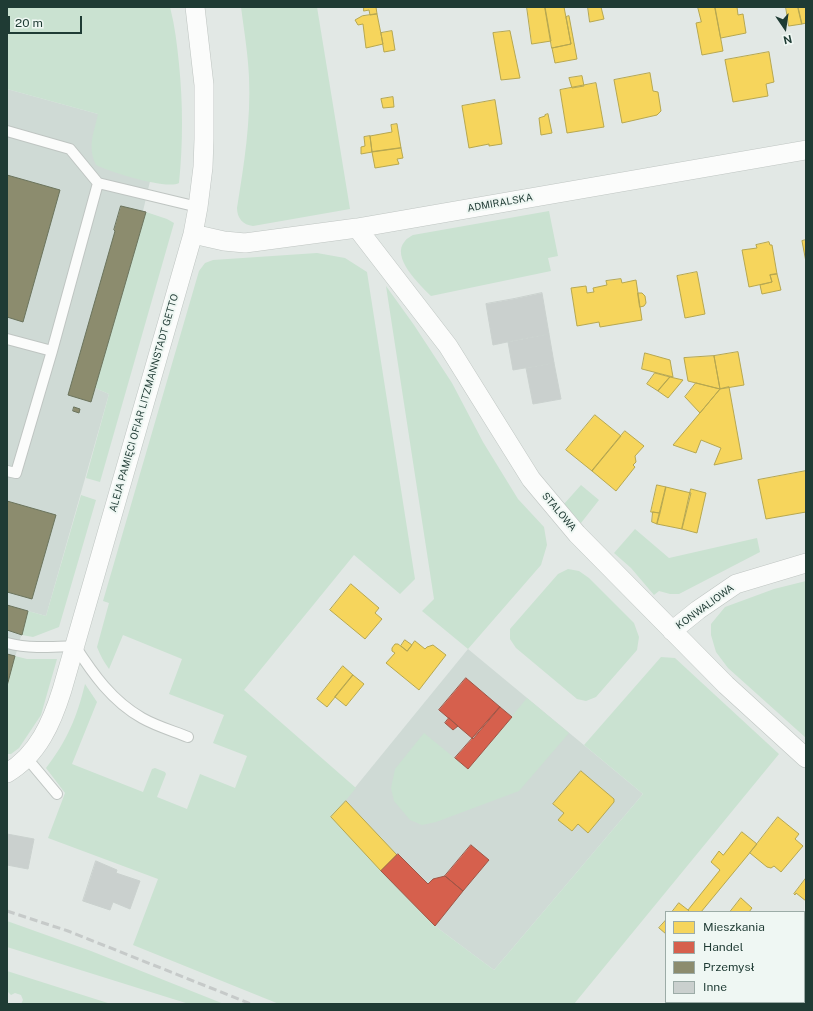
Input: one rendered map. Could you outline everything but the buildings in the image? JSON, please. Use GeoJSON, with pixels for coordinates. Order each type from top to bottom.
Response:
{"type":"FeatureCollection","features":[{"type":"Feature","properties":{"kind":"street","name":"ALEJA PAMIĘCI OFIAR LITZMANNSTADT GETTO"},"geometry":{"type":"LineString","coordinates":[[7,773],[36,747],[54,715],[193,234],[203,167],[204,111],[203,77],[195,8]]}},
{"type":"Feature","properties":{"kind":"street","name":"ADMIRALSKA"},"geometry":{"type":"LineString","coordinates":[[193,234],[224,241],[245,243],[357,228],[806,150]]}},
{"type":"Feature","properties":{"kind":"street","name":"STALOWA"},"geometry":{"type":"LineString","coordinates":[[357,228],[448,346],[530,479],[583,541],[672,631],[726,685],[806,758]]}},
{"type":"Feature","properties":{"kind":"street","name":"KONWALIOWA"},"geometry":{"type":"LineString","coordinates":[[672,631],[698,610],[736,584],[806,563]]}},
{"type":"Feature","properties":{"kind":"lane"},"geometry":{"type":"LineString","coordinates":[[7,131],[70,149],[98,183],[198,207]]}},
{"type":"Feature","properties":{"kind":"lane"},"geometry":{"type":"LineString","coordinates":[[7,471],[16,473],[52,351],[98,183]]}},
{"type":"Feature","properties":{"kind":"lane"},"geometry":{"type":"LineString","coordinates":[[7,339],[52,351]]}},
{"type":"Feature","properties":{"kind":"lane"},"geometry":{"type":"LineString","coordinates":[[7,642],[18,646],[39,648],[75,646],[105,688],[121,705],[143,719],[188,737]]}},
{"type":"Feature","properties":{"kind":"lane"},"geometry":{"type":"LineString","coordinates":[[26,757],[57,794]]}},
{"type":"Feature","properties":{"kind":"shaded area"},"geometry":{"type":"Polygon","coordinates":[[[7,89],[98,114],[155,160],[143,211],[146,212],[95,388],[109,394],[46,616],[28,611],[7,686],[7,89]]]}},
{"type":"Feature","properties":{"kind":"shaded area"},"geometry":{"type":"Polygon","coordinates":[[[468,649],[643,794],[494,970],[435,926],[331,817],[468,649]]]}},
{"type":"Feature","properties":{"kind":"green space"},"geometry":{"type":"Polygon","coordinates":[[[7,7],[170,7],[177,43],[181,94],[182,138],[179,183],[173,185],[151,182],[125,176],[96,165],[92,152],[92,140],[98,114],[7,89],[7,7]]]}},
{"type":"Feature","properties":{"kind":"green space"},"geometry":{"type":"Polygon","coordinates":[[[241,7],[317,7],[350,209],[253,226],[244,223],[239,218],[237,208],[249,110],[248,60],[241,7]]]}},
{"type":"Feature","properties":{"kind":"green space"},"geometry":{"type":"Polygon","coordinates":[[[549,211],[558,256],[548,258],[551,271],[431,296],[408,270],[401,255],[401,248],[405,241],[413,235],[549,211]]]}},
{"type":"Feature","properties":{"kind":"green space"},"geometry":{"type":"Polygon","coordinates":[[[146,212],[174,223],[100,482],[86,478],[109,394],[95,388],[146,212]]]}},
{"type":"Feature","properties":{"kind":"green space"},"geometry":{"type":"Polygon","coordinates":[[[317,253],[345,258],[367,272],[415,579],[400,594],[354,555],[244,690],[356,788],[332,817],[435,926],[494,970],[643,794],[584,745],[661,657],[675,658],[779,754],[574,1004],[279,1004],[133,945],[158,879],[48,838],[65,793],[46,768],[60,748],[75,718],[85,684],[97,702],[72,764],[143,792],[152,769],[155,768],[165,772],[166,774],[157,797],[187,809],[200,774],[235,788],[247,756],[213,743],[224,715],[169,694],[182,659],[123,635],[109,669],[97,647],[109,603],[103,601],[199,271],[205,263],[213,260],[317,253]]]}},
{"type":"Feature","properties":{"kind":"green space"},"geometry":{"type":"Polygon","coordinates":[[[386,286],[414,325],[452,383],[483,442],[518,499],[544,527],[547,545],[541,565],[468,649],[422,611],[434,599],[386,286]]]}},
{"type":"Feature","properties":{"kind":"green space"},"geometry":{"type":"Polygon","coordinates":[[[581,485],[599,500],[581,523],[564,504],[581,485]]]}},
{"type":"Feature","properties":{"kind":"green space"},"geometry":{"type":"Polygon","coordinates":[[[81,495],[96,500],[59,627],[33,637],[22,635],[28,611],[46,616],[81,495]]]}},
{"type":"Feature","properties":{"kind":"green space"},"geometry":{"type":"Polygon","coordinates":[[[635,529],[669,558],[757,538],[760,552],[679,594],[670,594],[659,591],[654,595],[631,568],[614,553],[635,529]]]}},
{"type":"Feature","properties":{"kind":"green space"},"geometry":{"type":"Polygon","coordinates":[[[568,569],[579,571],[589,578],[634,623],[639,637],[637,650],[596,697],[586,701],[577,699],[516,648],[510,639],[510,629],[558,574],[568,569]]]}},
{"type":"Feature","properties":{"kind":"green space"},"geometry":{"type":"Polygon","coordinates":[[[806,581],[806,738],[728,668],[716,652],[711,635],[711,624],[725,607],[774,589],[806,581]]]}},
{"type":"Feature","properties":{"kind":"green space"},"geometry":{"type":"Polygon","coordinates":[[[15,656],[27,659],[57,659],[41,715],[19,748],[11,754],[7,754],[7,686],[15,656]]]}},
{"type":"Feature","properties":{"kind":"green space"},"geometry":{"type":"Polygon","coordinates":[[[527,698],[569,733],[519,791],[436,822],[422,825],[410,820],[394,801],[391,788],[395,769],[424,733],[468,769],[527,698]]]}},
{"type":"Feature","properties":{"kind":"green space"},"geometry":{"type":"Polygon","coordinates":[[[7,921],[91,951],[224,1004],[189,1004],[7,947],[7,921]]]}},
{"type":"Feature","properties":{"kind":"green space"},"geometry":{"type":"Polygon","coordinates":[[[7,971],[111,1004],[21,1004],[23,1000],[21,995],[15,993],[11,995],[7,991],[7,971]]]}},
{"type":"Feature","properties":{"kind":"railway"},"geometry":{"type":"LineString","coordinates":[[7,911],[68,931],[251,1004]]}}]}
